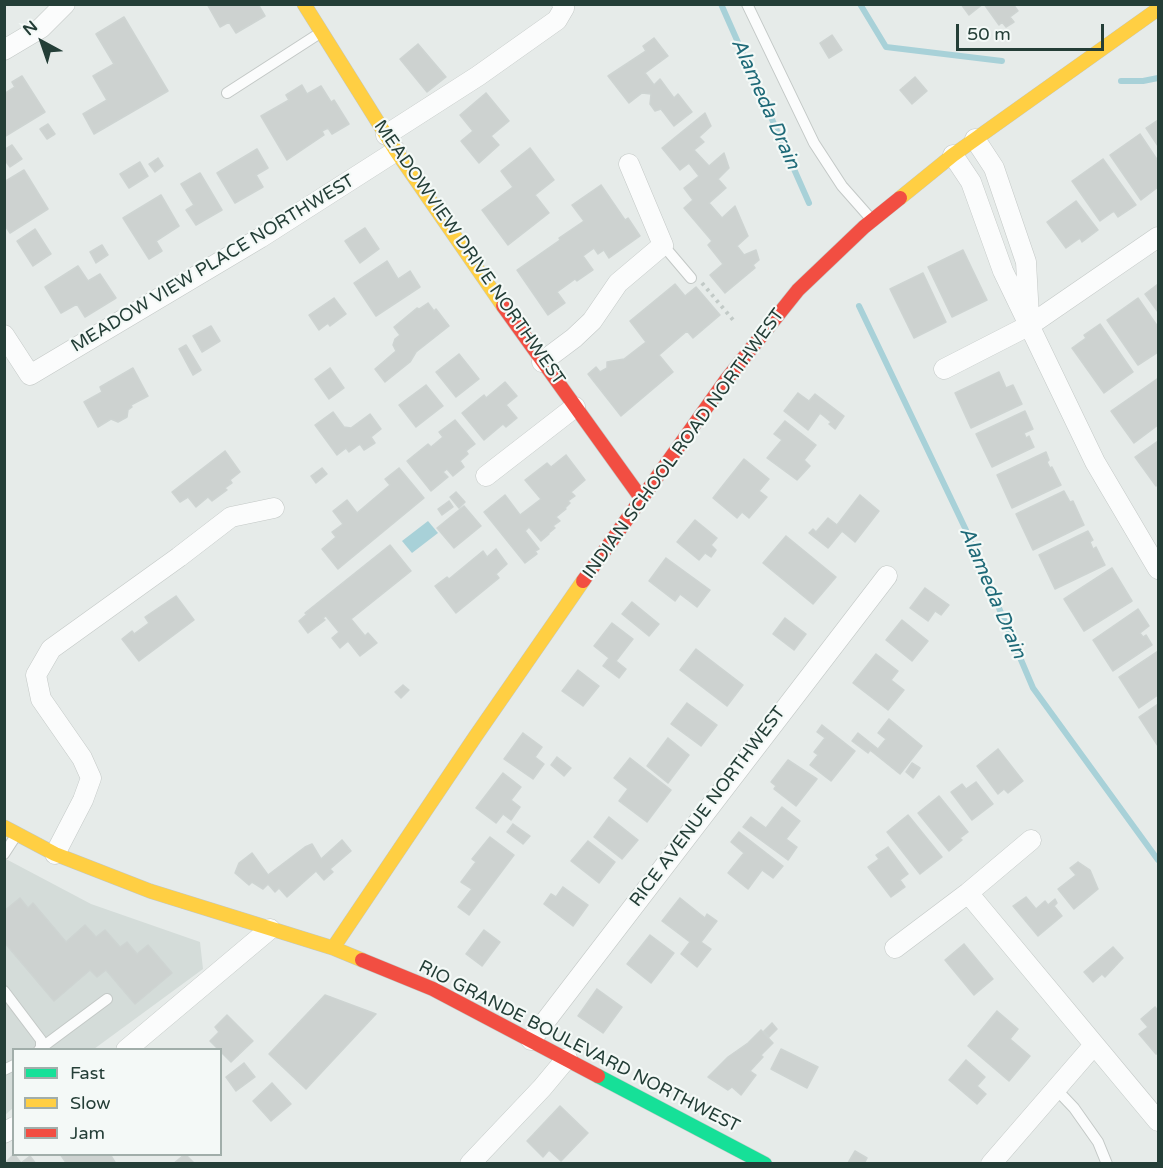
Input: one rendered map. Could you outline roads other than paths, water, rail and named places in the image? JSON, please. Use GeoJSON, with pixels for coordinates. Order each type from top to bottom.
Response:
{"type":"FeatureCollection","features":[{"type":"Feature","properties":{"kind":"main road","name":"MEADOWVIEW DRIVE NORTHWEST"},"geometry":{"type":"LineString","coordinates":[[304,4],[391,143],[542,362],[641,498]]}},
{"type":"Feature","properties":{"kind":"main road","name":"INDIAN SCHOOL ROAD NORTHWEST"},"geometry":{"type":"LineString","coordinates":[[333,948],[475,737],[641,498],[726,380],[798,290],[868,224],[953,155],[1158,9]]}},
{"type":"Feature","properties":{"kind":"main road","name":"RIO GRANDE BOULEVARD NORTHWEST"},"geometry":{"type":"LineString","coordinates":[[11,830],[55,854],[150,891],[333,948],[433,989],[765,1164]]}},
{"type":"Feature","properties":{"kind":"street"},"geometry":{"type":"LineString","coordinates":[[4,50],[41,28],[65,4]]}},
{"type":"Feature","properties":{"kind":"street","name":"MEADOW VIEW PLACE NORTHWEST"},"geometry":{"type":"LineString","coordinates":[[4,335],[30,375],[260,238],[557,20],[563,6]]}},
{"type":"Feature","properties":{"kind":"street"},"geometry":{"type":"LineString","coordinates":[[975,139],[994,168],[1026,262],[1030,325]]}},
{"type":"Feature","properties":{"kind":"street"},"geometry":{"type":"LineString","coordinates":[[953,155],[971,182],[1003,271],[1095,462],[1158,569]]}},
{"type":"Feature","properties":{"kind":"street"},"geometry":{"type":"LineString","coordinates":[[542,362],[592,321],[618,283],[663,245],[629,164]]}},
{"type":"Feature","properties":{"kind":"street"},"geometry":{"type":"LineString","coordinates":[[944,369],[1030,325],[1158,237]]}},
{"type":"Feature","properties":{"kind":"street"},"geometry":{"type":"LineString","coordinates":[[486,476],[575,407]]}},
{"type":"Feature","properties":{"kind":"street"},"geometry":{"type":"LineString","coordinates":[[55,854],[83,800],[91,778],[82,758],[40,699],[36,675],[51,649],[231,517],[274,508]]}},
{"type":"Feature","properties":{"kind":"street","name":"RICE AVENUE NORTHWEST"},"geometry":{"type":"LineString","coordinates":[[531,1040],[887,576]]}},
{"type":"Feature","properties":{"kind":"street"},"geometry":{"type":"LineString","coordinates":[[895,948],[1031,840]]}},
{"type":"Feature","properties":{"kind":"street"},"geometry":{"type":"LineString","coordinates":[[968,892],[1158,1121]]}},
{"type":"Feature","properties":{"kind":"street"},"geometry":{"type":"LineString","coordinates":[[128,1048],[270,928]]}},
{"type":"Feature","properties":{"kind":"street"},"geometry":{"type":"LineString","coordinates":[[991,1164],[1095,1046]]}},
{"type":"Feature","properties":{"kind":"street"},"geometry":{"type":"LineString","coordinates":[[475,1162],[567,1058]]}},
{"type":"Feature","properties":{"kind":"lane"},"geometry":{"type":"LineString","coordinates":[[747,4],[814,143],[868,224]]}},
{"type":"Feature","properties":{"kind":"lane"},"geometry":{"type":"LineString","coordinates":[[227,93],[321,32]]}},
{"type":"Feature","properties":{"kind":"lane"},"geometry":{"type":"LineString","coordinates":[[663,245],[691,278]]}},
{"type":"Feature","properties":{"kind":"lane"},"geometry":{"type":"LineString","coordinates":[[4,854],[11,830]]}},
{"type":"Feature","properties":{"kind":"lane"},"geometry":{"type":"LineString","coordinates":[[4,991],[41,1040],[40,1048]]}},
{"type":"Feature","properties":{"kind":"lane"},"geometry":{"type":"LineString","coordinates":[[41,1048],[107,999]]}},
{"type":"Feature","properties":{"kind":"lane"},"geometry":{"type":"LineString","coordinates":[[1056,1089],[1074,1108],[1098,1142],[1107,1164]]}},
{"type":"Feature","properties":{"kind":"water"},"geometry":{"type":"Polygon","coordinates":[[[428,521],[438,533],[412,553],[402,541],[428,521]]]}},
{"type":"Feature","properties":{"kind":"waterway","name":"Alameda Drain"},"geometry":{"type":"LineString","coordinates":[[721,4],[809,203]]}},
{"type":"Feature","properties":{"kind":"waterway"},"geometry":{"type":"LineString","coordinates":[[860,4],[886,47],[1002,61]]}},
{"type":"Feature","properties":{"kind":"waterway"},"geometry":{"type":"LineString","coordinates":[[1121,81],[1158,78]]}},
{"type":"Feature","properties":{"kind":"waterway","name":"Alameda Drain"},"geometry":{"type":"LineString","coordinates":[[859,306],[965,528],[1033,688],[1158,860]]}}]}
